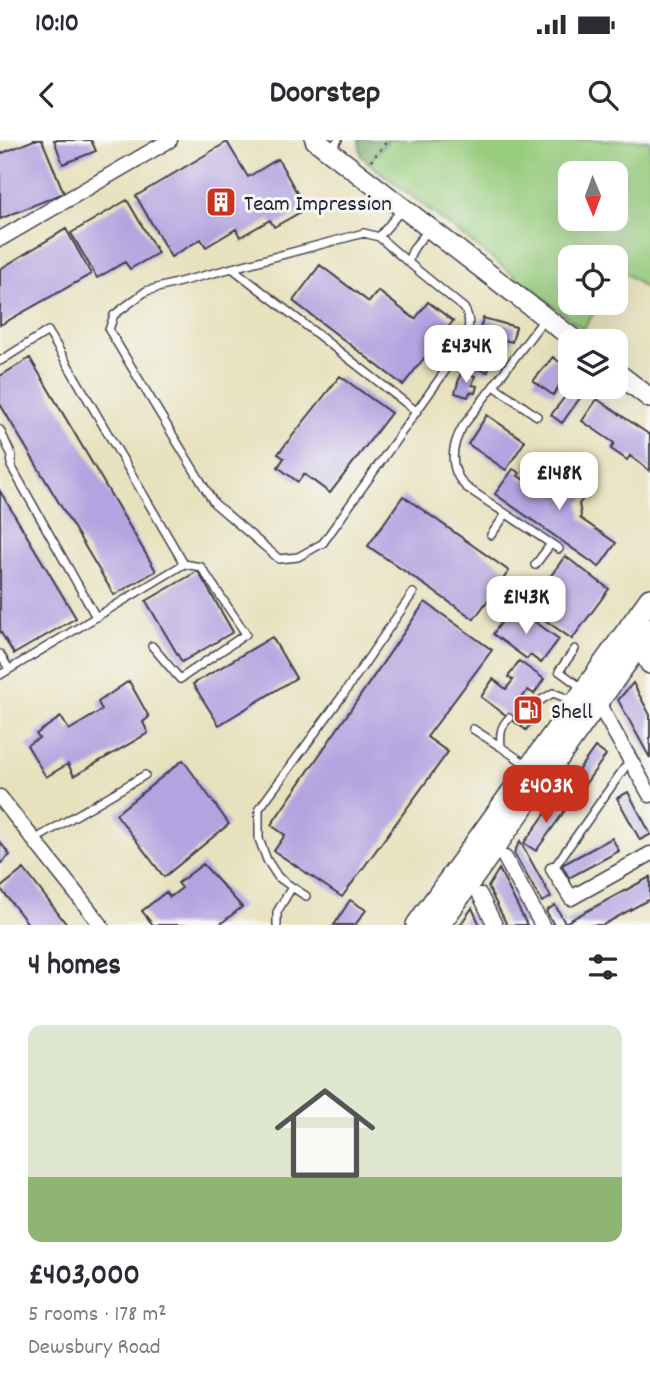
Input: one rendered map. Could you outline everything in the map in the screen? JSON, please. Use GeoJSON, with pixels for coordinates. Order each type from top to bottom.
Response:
{"type":"FeatureCollection","features":[{"type":"Feature","properties":{"kind":"main road"},"geometry":{"type":"LineString","coordinates":[[435,920],[586,700],[639,633],[650,599]]}},
{"type":"Feature","properties":{"kind":"street"},"geometry":{"type":"LineString","coordinates":[[0,239],[170,140]]}},
{"type":"Feature","properties":{"kind":"street"},"geometry":{"type":"LineString","coordinates":[[328,144],[360,175],[560,329]]}},
{"type":"Feature","properties":{"kind":"street"},"geometry":{"type":"LineString","coordinates":[[628,381],[650,398]]}},
{"type":"Feature","properties":{"kind":"street"},"geometry":{"type":"LineString","coordinates":[[639,633],[650,664]]}},
{"type":"Feature","properties":{"kind":"street"},"geometry":{"type":"LineString","coordinates":[[586,700],[631,760],[650,795]]}},
{"type":"Feature","properties":{"kind":"street"},"geometry":{"type":"LineString","coordinates":[[0,797],[102,925]]}},
{"type":"Feature","properties":{"kind":"street"},"geometry":{"type":"LineString","coordinates":[[553,869],[571,898],[650,854]]}},
{"type":"Feature","properties":{"kind":"street"},"geometry":{"type":"LineString","coordinates":[[505,858],[542,925]]}},
{"type":"Feature","properties":{"kind":"street"},"geometry":{"type":"LineString","coordinates":[[480,895],[495,925]]}},
{"type":"Feature","properties":{"kind":"lane"},"geometry":{"type":"LineString","coordinates":[[379,237],[403,208]]}},
{"type":"Feature","properties":{"kind":"lane"},"geometry":{"type":"LineString","coordinates":[[409,263],[414,248],[429,229]]}},
{"type":"Feature","properties":{"kind":"lane"},"geometry":{"type":"LineString","coordinates":[[364,233],[379,237],[409,263],[464,308],[469,318],[469,326],[464,343],[323,543],[298,556],[279,558],[214,503],[109,330],[114,315],[146,291],[364,233]]}},
{"type":"Feature","properties":{"kind":"lane"},"geometry":{"type":"LineString","coordinates":[[232,268],[416,411]]}},
{"type":"Feature","properties":{"kind":"lane"},"geometry":{"type":"LineString","coordinates":[[546,318],[455,439],[453,460],[460,481],[559,550]]}},
{"type":"Feature","properties":{"kind":"lane"},"geometry":{"type":"LineString","coordinates":[[0,360],[48,331],[184,564]]}},
{"type":"Feature","properties":{"kind":"lane"},"geometry":{"type":"LineString","coordinates":[[494,386],[537,416]]}},
{"type":"Feature","properties":{"kind":"lane"},"geometry":{"type":"LineString","coordinates":[[0,430],[12,456],[11,466],[96,617]]}},
{"type":"Feature","properties":{"kind":"lane"},"geometry":{"type":"LineString","coordinates":[[491,535],[506,514]]}},
{"type":"Feature","properties":{"kind":"lane"},"geometry":{"type":"LineString","coordinates":[[536,565],[551,544]]}},
{"type":"Feature","properties":{"kind":"lane"},"geometry":{"type":"LineString","coordinates":[[0,675],[184,564],[201,567],[246,634],[180,679],[152,646]]}},
{"type":"Feature","properties":{"kind":"lane"},"geometry":{"type":"LineString","coordinates":[[306,896],[278,877],[267,860],[260,839],[259,809],[343,695],[413,593]]}},
{"type":"Feature","properties":{"kind":"lane"},"geometry":{"type":"LineString","coordinates":[[575,649],[559,671],[586,700]]}},
{"type":"Feature","properties":{"kind":"lane"},"geometry":{"type":"LineString","coordinates":[[0,654],[9,670]]}},
{"type":"Feature","properties":{"kind":"lane"},"geometry":{"type":"LineString","coordinates":[[531,706],[553,693],[586,700]]}},
{"type":"Feature","properties":{"kind":"lane"},"geometry":{"type":"LineString","coordinates":[[501,747],[501,730],[509,718]]}},
{"type":"Feature","properties":{"kind":"lane"},"geometry":{"type":"LineString","coordinates":[[473,729],[539,771]]}},
{"type":"Feature","properties":{"kind":"lane"},"geometry":{"type":"LineString","coordinates":[[553,869],[631,760]]}},
{"type":"Feature","properties":{"kind":"lane"},"geometry":{"type":"LineString","coordinates":[[34,840],[145,775]]}},
{"type":"Feature","properties":{"kind":"lane"},"geometry":{"type":"LineString","coordinates":[[277,925],[277,912],[292,887]]}},
{"type":"Feature","properties":{"kind":"path"},"geometry":{"type":"LineString","coordinates":[[360,175],[388,140]]}},
{"type":"Feature","properties":{"kind":"green space"},"geometry":{"type":"Polygon","coordinates":[[[359,140],[388,140],[369,163],[361,156],[359,140]]]}},
{"type":"Feature","properties":{"kind":"green space"},"geometry":{"type":"Polygon","coordinates":[[[388,140],[650,140],[650,292],[628,275],[628,245],[558,245],[558,310],[369,163],[388,140]]]}},
{"type":"Feature","properties":{"kind":"green space"},"geometry":{"type":"Polygon","coordinates":[[[565,315],[593,315],[583,329],[565,315]]]}},
{"type":"Feature","properties":{"kind":"building"},"geometry":{"type":"Polygon","coordinates":[[[34,140],[42,140],[64,193],[0,219],[0,154],[34,140]]]}},
{"type":"Feature","properties":{"kind":"building"},"geometry":{"type":"Polygon","coordinates":[[[54,140],[91,140],[96,151],[63,164],[54,140]]]}},
{"type":"Feature","properties":{"kind":"building","name":"Team Impression"},"geometry":{"type":"Polygon","coordinates":[[[227,142],[248,177],[278,159],[306,209],[274,227],[270,220],[240,237],[236,229],[206,247],[201,239],[171,257],[136,196],[227,142]]]}},
{"type":"Feature","properties":{"kind":"building"},"geometry":{"type":"Polygon","coordinates":[[[127,200],[158,253],[130,269],[125,262],[97,278],[71,233],[127,200]]]}},
{"type":"Feature","properties":{"kind":"building"},"geometry":{"type":"Polygon","coordinates":[[[66,229],[91,274],[0,325],[0,269],[66,229]]]}},
{"type":"Feature","properties":{"kind":"building"},"geometry":{"type":"Polygon","coordinates":[[[320,265],[369,302],[378,291],[415,319],[428,302],[453,321],[403,385],[293,301],[320,265]]]}},
{"type":"Feature","properties":{"kind":"building"},"geometry":{"type":"Polygon","coordinates":[[[483,318],[516,327],[512,342],[497,338],[488,372],[470,367],[483,318]]]}},
{"type":"Feature","properties":{"kind":"building"},"geometry":{"type":"Polygon","coordinates":[[[553,357],[558,361],[558,388],[553,395],[533,381],[553,357]]]}},
{"type":"Feature","properties":{"kind":"building"},"geometry":{"type":"Polygon","coordinates":[[[30,358],[156,571],[114,595],[0,404],[0,376],[30,358]]]}},
{"type":"Feature","properties":{"kind":"building"},"geometry":{"type":"Polygon","coordinates":[[[461,372],[475,376],[472,385],[477,386],[475,393],[470,392],[468,397],[455,393],[461,372]]]}},
{"type":"Feature","properties":{"kind":"building"},"geometry":{"type":"Polygon","coordinates":[[[340,376],[391,413],[330,493],[304,474],[298,482],[278,467],[284,458],[278,454],[340,376]]]}},
{"type":"Feature","properties":{"kind":"building"},"geometry":{"type":"Polygon","coordinates":[[[563,399],[579,399],[562,423],[551,415],[563,399]]]}},
{"type":"Feature","properties":{"kind":"building"},"geometry":{"type":"Polygon","coordinates":[[[597,399],[650,435],[650,471],[630,456],[627,460],[611,449],[614,443],[582,421],[597,399]]]}},
{"type":"Feature","properties":{"kind":"building"},"geometry":{"type":"Polygon","coordinates":[[[487,415],[525,441],[506,470],[468,444],[487,415]]]}},
{"type":"Feature","properties":{"kind":"building"},"geometry":{"type":"Polygon","coordinates":[[[569,465],[595,483],[579,504],[580,518],[616,543],[599,567],[495,494],[513,469],[520,473],[518,476],[550,496],[569,465]]]}},
{"type":"Feature","properties":{"kind":"building"},"geometry":{"type":"Polygon","coordinates":[[[0,491],[76,618],[14,654],[0,631],[0,491]]]}},
{"type":"Feature","properties":{"kind":"building"},"geometry":{"type":"Polygon","coordinates":[[[403,496],[509,571],[474,619],[368,546],[403,496]]]}},
{"type":"Feature","properties":{"kind":"building"},"geometry":{"type":"Polygon","coordinates":[[[565,556],[609,589],[572,639],[528,608],[565,556]]]}},
{"type":"Feature","properties":{"kind":"building"},"geometry":{"type":"Polygon","coordinates":[[[198,571],[233,632],[182,662],[146,601],[198,571]]]}},
{"type":"Feature","properties":{"kind":"building"},"geometry":{"type":"Polygon","coordinates":[[[425,602],[492,650],[427,737],[448,752],[342,897],[274,851],[285,835],[271,825],[425,602]]]}},
{"type":"Feature","properties":{"kind":"building"},"geometry":{"type":"Polygon","coordinates":[[[513,606],[559,639],[541,663],[530,655],[527,659],[493,634],[513,606]]]}},
{"type":"Feature","properties":{"kind":"building"},"geometry":{"type":"Polygon","coordinates":[[[272,637],[296,678],[219,725],[193,684],[272,637]]]}},
{"type":"Feature","properties":{"kind":"building"},"geometry":{"type":"Polygon","coordinates":[[[519,661],[544,679],[534,694],[528,690],[521,699],[539,713],[526,730],[481,697],[493,679],[506,689],[513,680],[508,677],[519,661]]]}},
{"type":"Feature","properties":{"kind":"building"},"geometry":{"type":"Polygon","coordinates":[[[129,681],[149,717],[143,722],[148,733],[74,776],[68,764],[46,777],[27,745],[39,738],[36,734],[61,717],[69,730],[102,710],[98,702],[129,681]]]}},
{"type":"Feature","properties":{"kind":"building"},"geometry":{"type":"Polygon","coordinates":[[[633,683],[650,715],[650,758],[618,700],[633,683]]]}},
{"type":"Feature","properties":{"kind":"building"},"geometry":{"type":"Polygon","coordinates":[[[595,747],[606,755],[573,801],[562,793],[595,747]]]}},
{"type":"Feature","properties":{"kind":"building"},"geometry":{"type":"Polygon","coordinates":[[[183,760],[229,824],[164,877],[116,814],[183,760]]]}},
{"type":"Feature","properties":{"kind":"building"},"geometry":{"type":"Polygon","coordinates":[[[628,792],[650,833],[640,840],[617,798],[628,792]]]}},
{"type":"Feature","properties":{"kind":"building"},"geometry":{"type":"Polygon","coordinates":[[[557,798],[568,806],[536,851],[524,843],[557,798]]]}},
{"type":"Feature","properties":{"kind":"building"},"geometry":{"type":"Polygon","coordinates":[[[612,838],[619,851],[569,878],[562,865],[612,838]]]}},
{"type":"Feature","properties":{"kind":"building"},"geometry":{"type":"Polygon","coordinates":[[[520,841],[551,897],[542,902],[514,853],[520,841]]]}},
{"type":"Feature","properties":{"kind":"building"},"geometry":{"type":"Polygon","coordinates":[[[0,842],[10,855],[0,864],[0,842]]]}},
{"type":"Feature","properties":{"kind":"building"},"geometry":{"type":"Polygon","coordinates":[[[203,864],[242,907],[219,925],[153,925],[142,911],[166,892],[170,897],[182,888],[178,883],[203,864]]]}},
{"type":"Feature","properties":{"kind":"building"},"geometry":{"type":"Polygon","coordinates":[[[24,869],[67,925],[29,925],[0,888],[24,869]]]}},
{"type":"Feature","properties":{"kind":"building"},"geometry":{"type":"Polygon","coordinates":[[[499,869],[527,925],[507,925],[488,887],[499,869]]]}},
{"type":"Feature","properties":{"kind":"building"},"geometry":{"type":"Polygon","coordinates":[[[650,877],[650,899],[603,925],[554,925],[546,911],[555,905],[565,923],[650,877]]]}},
{"type":"Feature","properties":{"kind":"building"},"geometry":{"type":"Polygon","coordinates":[[[350,900],[366,910],[355,925],[334,925],[350,900]]]}},
{"type":"Feature","properties":{"kind":"building"},"geometry":{"type":"Polygon","coordinates":[[[472,908],[480,925],[460,925],[472,908]]]}},
{"type":"Feature","properties":{"kind":"place","name":"Team Impression"},"geometry":{"type":"Point","coordinates":[221,202]}},
{"type":"Feature","properties":{"kind":"place","name":"Shell"},"geometry":{"type":"Point","coordinates":[528,710]}}]}
